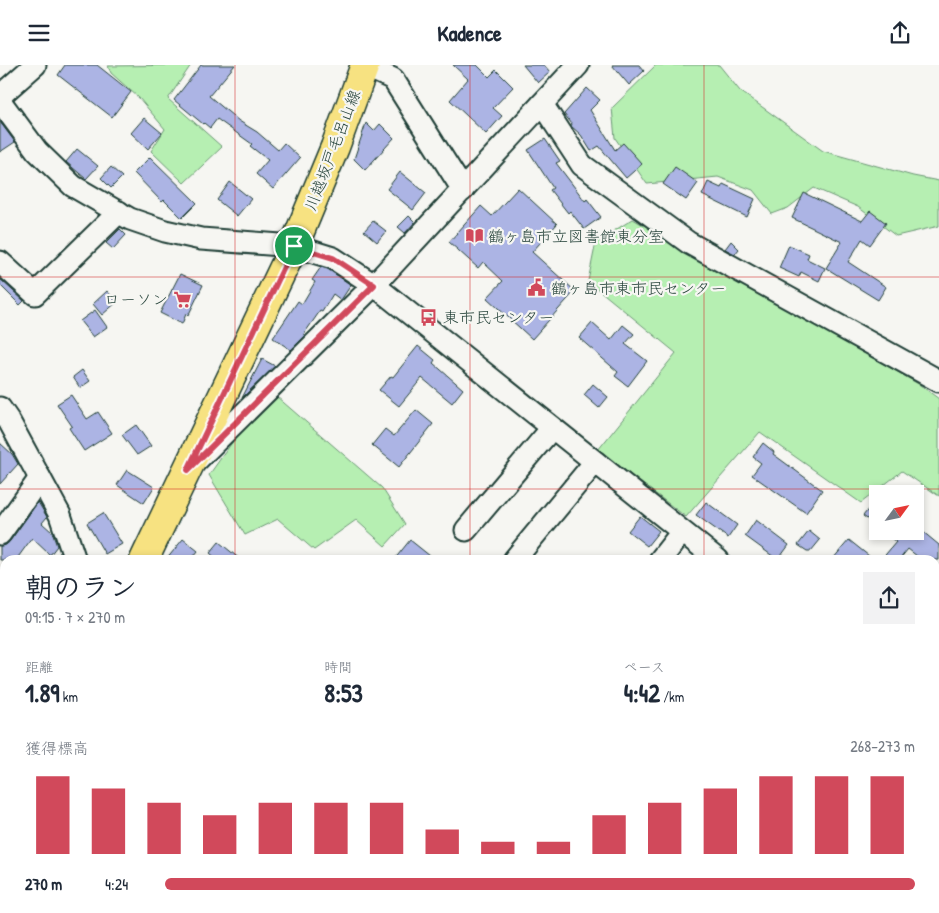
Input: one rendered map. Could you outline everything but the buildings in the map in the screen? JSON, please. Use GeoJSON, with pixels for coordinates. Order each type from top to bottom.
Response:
{"type":"FeatureCollection","features":[{"type":"Feature","properties":{"kind":"main road","name":"川越坂戸毛呂山線"},"geometry":{"type":"LineString","coordinates":[[146,555],[294,246],[335,147],[365,65]]}},
{"type":"Feature","properties":{"kind":"street"},"geometry":{"type":"LineString","coordinates":[[0,96],[35,65]]}},
{"type":"Feature","properties":{"kind":"street"},"geometry":{"type":"LineString","coordinates":[[365,65],[393,79],[463,189]]}},
{"type":"Feature","properties":{"kind":"street"},"geometry":{"type":"LineString","coordinates":[[188,470],[374,285],[578,65]]}},
{"type":"Feature","properties":{"kind":"street"},"geometry":{"type":"LineString","coordinates":[[0,101],[37,151],[73,186],[130,219],[165,231],[201,239],[294,246],[333,258],[374,285],[712,555]]}},
{"type":"Feature","properties":{"kind":"street"},"geometry":{"type":"LineString","coordinates":[[542,104],[582,165],[689,243],[939,381]]}},
{"type":"Feature","properties":{"kind":"street"},"geometry":{"type":"LineString","coordinates":[[0,262],[35,294],[119,212]]}},
{"type":"Feature","properties":{"kind":"street"},"geometry":{"type":"LineString","coordinates":[[3,419],[40,478],[60,515],[73,555]]}},
{"type":"Feature","properties":{"kind":"street"},"geometry":{"type":"LineString","coordinates":[[466,530],[552,428]]}},
{"type":"Feature","properties":{"kind":"street"},"geometry":{"type":"LineString","coordinates":[[518,555],[595,462]]}},
{"type":"Feature","properties":{"kind":"street"},"geometry":{"type":"LineString","coordinates":[[0,534],[40,478]]}},
{"type":"Feature","properties":{"kind":"street"},"geometry":{"type":"LineString","coordinates":[[664,555],[682,532]]}},
{"type":"Feature","properties":{"kind":"green space"},"geometry":{"type":"Polygon","coordinates":[[[191,65],[168,99],[222,147],[184,183],[151,151],[165,129],[139,98],[111,73],[108,66],[191,65]]]}},
{"type":"Feature","properties":{"kind":"green space"},"geometry":{"type":"Polygon","coordinates":[[[656,65],[719,65],[740,91],[823,151],[913,176],[939,181],[939,226],[896,236],[858,207],[814,188],[788,208],[772,214],[753,190],[718,177],[647,184],[615,138],[612,108],[656,65]]]}},
{"type":"Feature","properties":{"kind":"green space"},"geometry":{"type":"Polygon","coordinates":[[[633,219],[920,385],[939,399],[939,496],[902,471],[884,485],[869,485],[869,497],[861,503],[760,432],[686,517],[598,450],[676,353],[588,281],[596,242],[633,219]]]}},
{"type":"Feature","properties":{"kind":"green space"},"geometry":{"type":"Polygon","coordinates":[[[276,396],[382,488],[405,524],[385,546],[356,520],[314,550],[278,519],[245,535],[209,475],[250,417],[276,396]]]}},
{"type":"Feature","properties":{"kind":"place","name":"鶴ヶ島市立図書館東分室"},"geometry":{"type":"Point","coordinates":[474,236]}},
{"type":"Feature","properties":{"kind":"place","name":"鶴ヶ島市東市民センター"},"geometry":{"type":"Point","coordinates":[537,288]}},
{"type":"Feature","properties":{"kind":"place","name":"ローソン"},"geometry":{"type":"Point","coordinates":[182,299]}},
{"type":"Feature","properties":{"kind":"place","name":"東市民センター"},"geometry":{"type":"Point","coordinates":[429,317]}},
{"type":"Feature","properties":{"kind":"route"},"geometry":{"type":"LineString","coordinates":[[294,246],[333,258],[374,285],[188,470],[214,414],[294,246]]}}]}
